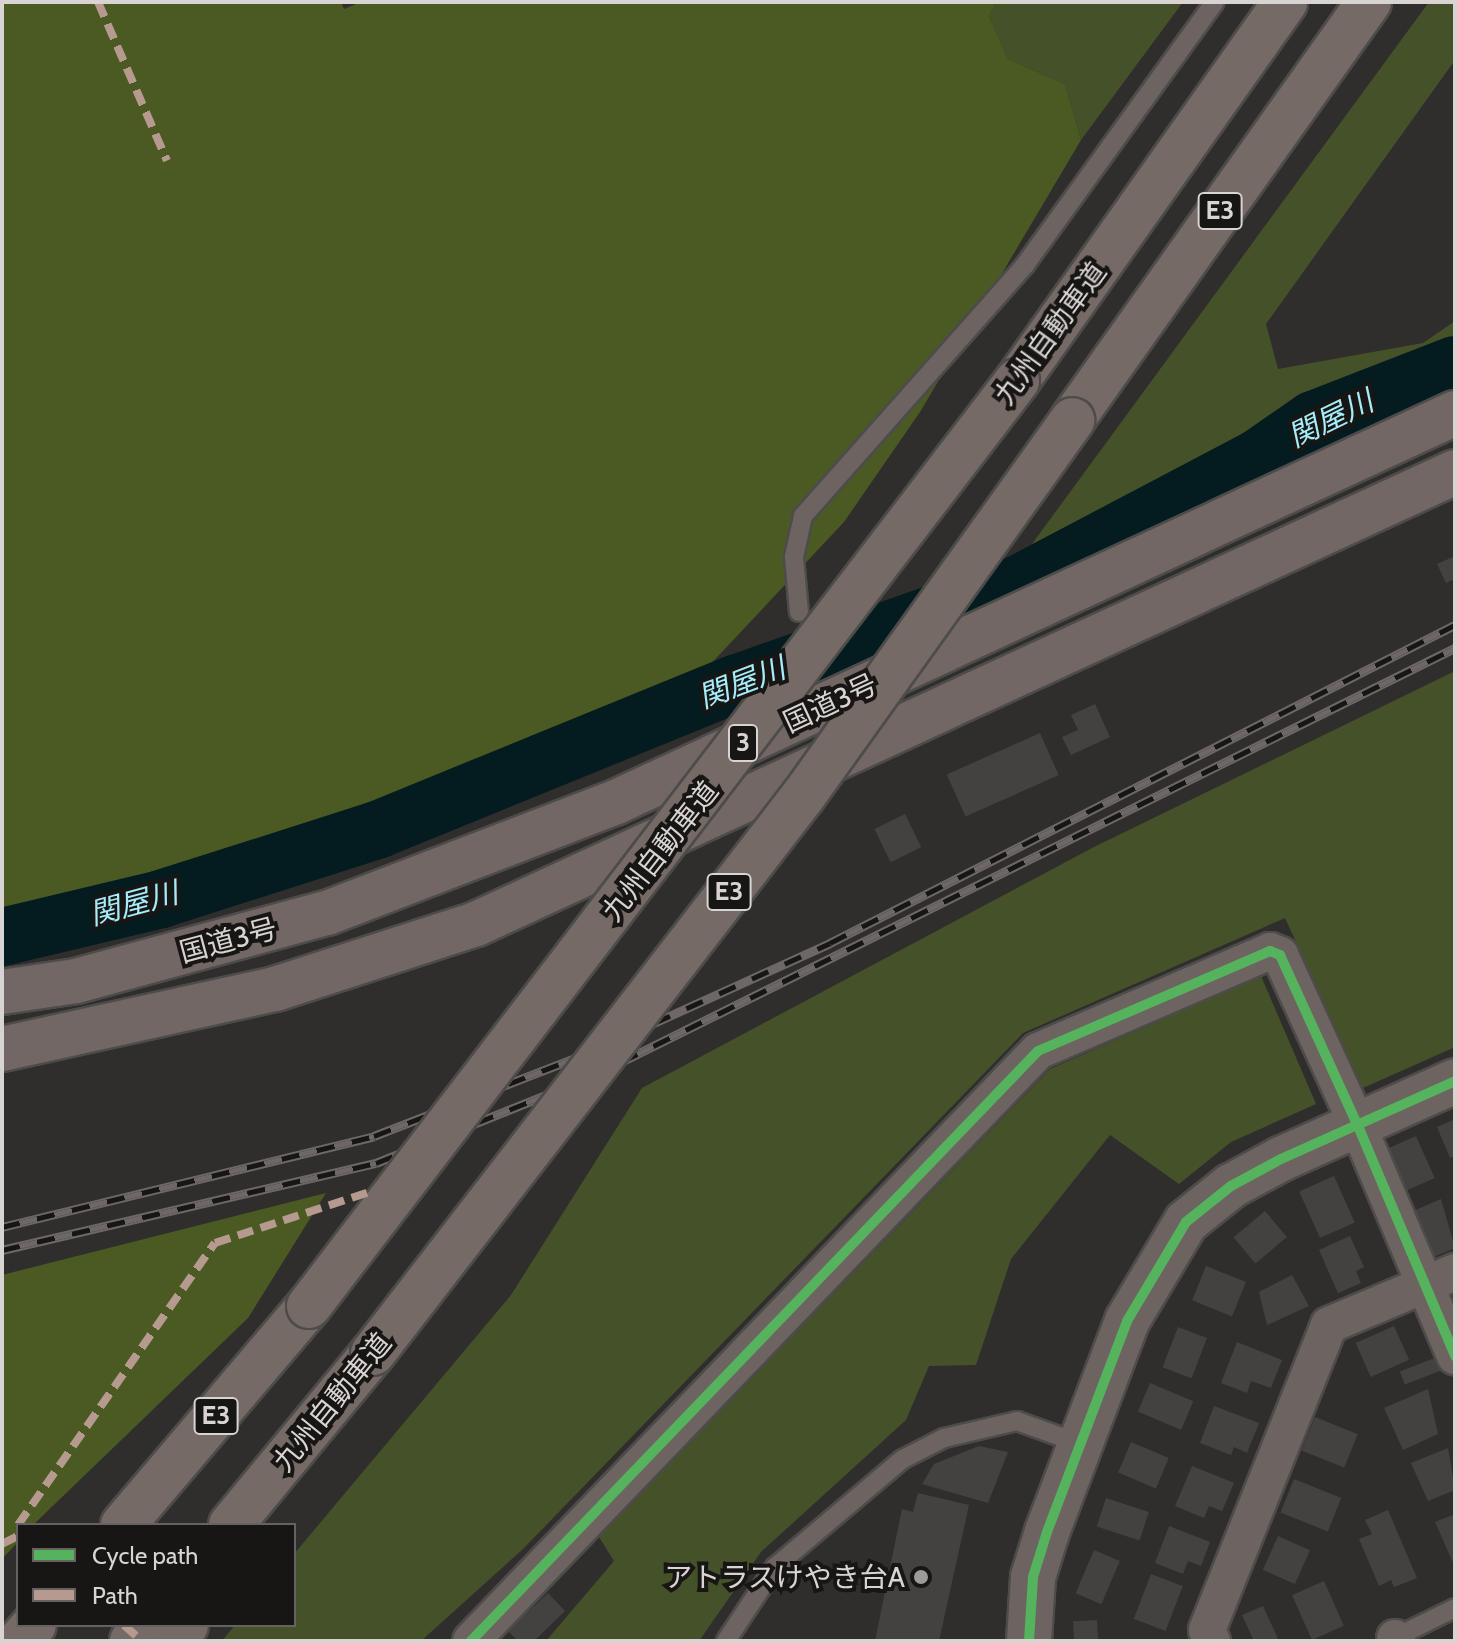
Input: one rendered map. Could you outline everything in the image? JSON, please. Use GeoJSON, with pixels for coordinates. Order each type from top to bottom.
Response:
{"type":"FeatureCollection","features":[{"type":"Feature","properties":{"kind":"highway","name":"九州自動車道"},"geometry":{"type":"LineString","coordinates":[[125,1523],[309,1306],[1017,381],[1285,2]]}},
{"type":"Feature","properties":{"kind":"highway","name":"九州自動車道"},"geometry":{"type":"LineString","coordinates":[[233,1523],[373,1353],[804,795],[1369,2]]}},
{"type":"Feature","properties":{"kind":"highway","name":"国道3号"},"geometry":{"type":"LineString","coordinates":[[2,992],[76,981],[327,913],[616,802],[1455,413]]}},
{"type":"Feature","properties":{"kind":"highway","name":"国道3号"},"geometry":{"type":"LineString","coordinates":[[2,1049],[275,989],[476,924],[1455,472]]}},
{"type":"Feature","properties":{"kind":"highway"},"geometry":{"type":"LineString","coordinates":[[256,1523],[373,1353]]}},
{"type":"Feature","properties":{"kind":"street"},"geometry":{"type":"LineString","coordinates":[[471,1641],[1038,1051],[1270,951],[1280,955],[1358,1126],[1439,1279],[1455,1356]]}},
{"type":"Feature","properties":{"kind":"street"},"geometry":{"type":"LineString","coordinates":[[1029,1641],[1033,1577],[1127,1321],[1186,1222],[1231,1186],[1455,1081]]}},
{"type":"Feature","properties":{"kind":"street"},"geometry":{"type":"LineString","coordinates":[[1212,1641],[1207,1630],[1329,1325],[1439,1279]]}},
{"type":"Feature","properties":{"kind":"lane"},"geometry":{"type":"LineString","coordinates":[[799,612],[794,557],[803,516],[1025,265],[1215,2]]}},
{"type":"Feature","properties":{"kind":"lane"},"geometry":{"type":"LineString","coordinates":[[726,1641],[775,1567],[903,1459],[944,1438],[1017,1421],[1081,1444]]}},
{"type":"Feature","properties":{"kind":"lane"},"geometry":{"type":"LineString","coordinates":[[1393,1640],[1455,1608]]}},
{"type":"Feature","properties":{"kind":"green space"},"geometry":{"type":"Polygon","coordinates":[[[2,2],[341,2],[344,9],[361,2],[996,2],[989,16],[1008,59],[1065,84],[1081,140],[920,412],[844,522],[691,685],[546,736],[330,836],[2,923],[2,2]]]}},
{"type":"Feature","properties":{"kind":"green space"},"geometry":{"type":"Polygon","coordinates":[[[996,2],[1183,2],[1081,140],[1065,84],[1008,59],[989,16],[996,2]]]}},
{"type":"Feature","properties":{"kind":"green space"},"geometry":{"type":"Polygon","coordinates":[[[1429,2],[1455,2],[1455,60],[1266,324],[1278,369],[1423,343],[1455,321],[1455,347],[1323,388],[1245,446],[1071,537],[1032,544],[1429,2]]]}},
{"type":"Feature","properties":{"kind":"green space"},"geometry":{"type":"Polygon","coordinates":[[[1455,671],[1455,1047],[1363,1088],[1285,918],[1023,1033],[524,1548],[421,1641],[222,1641],[233,1627],[296,1627],[296,1552],[511,1295],[642,1088],[1094,847],[1455,671]]]}},
{"type":"Feature","properties":{"kind":"green space"},"geometry":{"type":"Polygon","coordinates":[[[1261,976],[1316,1104],[1231,1142],[1179,1184],[1110,1135],[1011,1259],[976,1365],[929,1366],[906,1420],[761,1552],[699,1641],[546,1641],[614,1561],[599,1537],[1050,1069],[1261,976]]]}},
{"type":"Feature","properties":{"kind":"green space"},"geometry":{"type":"Polygon","coordinates":[[[326,1193],[248,1318],[35,1523],[16,1523],[16,1544],[2,1559],[2,1275],[326,1193]]]}},
{"type":"Feature","properties":{"kind":"building"},"geometry":{"type":"Polygon","coordinates":[[[1455,556],[1455,579],[1446,583],[1437,564],[1455,556]]]}},
{"type":"Feature","properties":{"kind":"building"},"geometry":{"type":"Polygon","coordinates":[[[1095,704],[1110,737],[1071,755],[1062,737],[1078,730],[1071,715],[1095,704]]]}},
{"type":"Feature","properties":{"kind":"building"},"geometry":{"type":"Polygon","coordinates":[[[1040,733],[1059,775],[966,817],[947,774],[1040,733]]]}},
{"type":"Feature","properties":{"kind":"building"},"geometry":{"type":"Polygon","coordinates":[[[905,814],[921,847],[891,862],[874,829],[905,814]]]}},
{"type":"Feature","properties":{"kind":"building"},"geometry":{"type":"Polygon","coordinates":[[[1455,1119],[1455,1156],[1450,1158],[1437,1127],[1455,1119]]]}},
{"type":"Feature","properties":{"kind":"building"},"geometry":{"type":"Polygon","coordinates":[[[1416,1136],[1435,1178],[1404,1192],[1385,1150],[1416,1136]]]}},
{"type":"Feature","properties":{"kind":"building"},"geometry":{"type":"Polygon","coordinates":[[[1334,1176],[1355,1223],[1320,1238],[1299,1191],[1334,1176]]]}},
{"type":"Feature","properties":{"kind":"building"},"geometry":{"type":"Polygon","coordinates":[[[1441,1199],[1455,1248],[1431,1258],[1411,1212],[1441,1199]]]}},
{"type":"Feature","properties":{"kind":"building"},"geometry":{"type":"Polygon","coordinates":[[[1265,1211],[1287,1237],[1255,1263],[1234,1237],[1265,1211]]]}},
{"type":"Feature","properties":{"kind":"building"},"geometry":{"type":"Polygon","coordinates":[[[1350,1236],[1364,1267],[1356,1271],[1361,1283],[1338,1293],[1319,1250],[1350,1236]]]}},
{"type":"Feature","properties":{"kind":"building"},"geometry":{"type":"Polygon","coordinates":[[[1206,1266],[1246,1282],[1232,1316],[1192,1300],[1206,1266]]]}},
{"type":"Feature","properties":{"kind":"building"},"geometry":{"type":"Polygon","coordinates":[[[1292,1275],[1309,1306],[1267,1325],[1259,1292],[1292,1275]]]}},
{"type":"Feature","properties":{"kind":"building"},"geometry":{"type":"Polygon","coordinates":[[[1394,1326],[1409,1360],[1371,1377],[1356,1343],[1394,1326]]]}},
{"type":"Feature","properties":{"kind":"building"},"geometry":{"type":"Polygon","coordinates":[[[1178,1327],[1207,1338],[1192,1378],[1163,1367],[1178,1327]]]}},
{"type":"Feature","properties":{"kind":"building"},"geometry":{"type":"Polygon","coordinates":[[[1237,1342],[1282,1360],[1271,1388],[1251,1381],[1247,1393],[1221,1383],[1237,1342]]]}},
{"type":"Feature","properties":{"kind":"building"},"geometry":{"type":"Polygon","coordinates":[[[1440,1356],[1445,1369],[1405,1384],[1400,1371],[1440,1356]]]}},
{"type":"Feature","properties":{"kind":"building"},"geometry":{"type":"Polygon","coordinates":[[[1150,1383],[1193,1401],[1181,1430],[1138,1412],[1150,1383]]]}},
{"type":"Feature","properties":{"kind":"building"},"geometry":{"type":"Polygon","coordinates":[[[1428,1389],[1438,1434],[1403,1450],[1384,1408],[1428,1389]]]}},
{"type":"Feature","properties":{"kind":"building"},"geometry":{"type":"Polygon","coordinates":[[[1214,1406],[1259,1423],[1247,1453],[1234,1447],[1231,1455],[1200,1443],[1214,1406]]]}},
{"type":"Feature","properties":{"kind":"building"},"geometry":{"type":"Polygon","coordinates":[[[1315,1417],[1358,1434],[1344,1468],[1302,1450],[1315,1417]]]}},
{"type":"Feature","properties":{"kind":"building"},"geometry":{"type":"Polygon","coordinates":[[[1131,1442],[1169,1458],[1156,1488],[1118,1472],[1131,1442]]]}},
{"type":"Feature","properties":{"kind":"building"},"geometry":{"type":"Polygon","coordinates":[[[979,1446],[1008,1452],[988,1503],[922,1484],[934,1464],[979,1446]]]}},
{"type":"Feature","properties":{"kind":"building"},"geometry":{"type":"Polygon","coordinates":[[[1448,1448],[1455,1490],[1428,1501],[1411,1463],[1448,1448]]]}},
{"type":"Feature","properties":{"kind":"building"},"geometry":{"type":"Polygon","coordinates":[[[1192,1466],[1234,1483],[1222,1511],[1209,1506],[1204,1518],[1175,1506],[1192,1466]]]}},
{"type":"Feature","properties":{"kind":"building"},"geometry":{"type":"Polygon","coordinates":[[[1294,1479],[1341,1498],[1328,1531],[1281,1512],[1294,1479]]]}},
{"type":"Feature","properties":{"kind":"building","name":"アトラスけやき台A"},"geometry":{"type":"Polygon","coordinates":[[[918,1493],[969,1505],[939,1641],[875,1641],[902,1509],[913,1512],[918,1493]]]}},
{"type":"Feature","properties":{"kind":"building"},"geometry":{"type":"Polygon","coordinates":[[[1106,1498],[1149,1512],[1140,1540],[1097,1527],[1106,1498]]]}},
{"type":"Feature","properties":{"kind":"building"},"geometry":{"type":"Polygon","coordinates":[[[1388,1510],[1417,1578],[1394,1587],[1391,1580],[1379,1586],[1359,1539],[1372,1534],[1365,1520],[1388,1510]]]}},
{"type":"Feature","properties":{"kind":"building"},"geometry":{"type":"Polygon","coordinates":[[[1455,1514],[1455,1567],[1435,1522],[1455,1514]]]}},
{"type":"Feature","properties":{"kind":"building"},"geometry":{"type":"Polygon","coordinates":[[[1169,1526],[1210,1542],[1201,1566],[1188,1561],[1183,1574],[1155,1563],[1169,1526]]]}},
{"type":"Feature","properties":{"kind":"building"},"geometry":{"type":"Polygon","coordinates":[[[1278,1536],[1310,1550],[1295,1584],[1263,1570],[1278,1536]]]}},
{"type":"Feature","properties":{"kind":"building"},"geometry":{"type":"Polygon","coordinates":[[[1094,1550],[1120,1561],[1101,1604],[1076,1593],[1094,1550]]]}},
{"type":"Feature","properties":{"kind":"building"},"geometry":{"type":"Polygon","coordinates":[[[1151,1574],[1183,1586],[1166,1631],[1134,1619],[1151,1574]]]}},
{"type":"Feature","properties":{"kind":"building"},"geometry":{"type":"Polygon","coordinates":[[[1324,1581],[1344,1626],[1312,1640],[1292,1595],[1324,1581]]]}},
{"type":"Feature","properties":{"kind":"building"},"geometry":{"type":"Polygon","coordinates":[[[548,1593],[565,1611],[534,1641],[518,1641],[508,1631],[548,1593]]]}},
{"type":"Feature","properties":{"kind":"building"},"geometry":{"type":"Polygon","coordinates":[[[1263,1606],[1279,1641],[1254,1641],[1242,1615],[1263,1606]]]}},
{"type":"Feature","properties":{"kind":"building"},"geometry":{"type":"Polygon","coordinates":[[[1097,1620],[1098,1641],[1074,1641],[1073,1621],[1097,1620]]]}},
{"type":"Feature","properties":{"kind":"waterway","name":"関屋川"},"geometry":{"type":"LineString","coordinates":[[2,937],[161,899],[377,830],[738,683],[1019,584],[1258,458],[1313,420],[1455,365]]}},
{"type":"Feature","properties":{"kind":"railway"},"geometry":{"type":"LineString","coordinates":[[2,1227],[374,1136],[588,1053],[830,943],[1455,625]]}},
{"type":"Feature","properties":{"kind":"railway"},"geometry":{"type":"LineString","coordinates":[[2,1250],[376,1163],[589,1078],[1455,648]]}},
{"type":"Feature","properties":{"kind":"marked path"},"geometry":{"type":"LineString","coordinates":[[98,2],[167,161]]}},
{"type":"Feature","properties":{"kind":"marked path"},"geometry":{"type":"LineString","coordinates":[[19,1523],[215,1243],[372,1191]]}},
{"type":"Feature","properties":{"kind":"marked path"},"geometry":{"type":"LineString","coordinates":[[2,1544],[16,1537]]}},
{"type":"Feature","properties":{"kind":"marked path"},"geometry":{"type":"LineString","coordinates":[[126,1627],[142,1641]]}},
{"type":"Feature","properties":{"kind":"cycle path"},"geometry":{"type":"LineString","coordinates":[[471,1641],[1038,1051],[1270,951],[1280,955],[1358,1126],[1455,1356]]}},
{"type":"Feature","properties":{"kind":"cycle path"},"geometry":{"type":"LineString","coordinates":[[1029,1641],[1033,1577],[1047,1532],[1127,1321],[1186,1222],[1231,1186],[1281,1159],[1455,1081]]}},
{"type":"Feature","properties":{"kind":"place","name":"アトラスけやき台A"},"geometry":{"type":"Point","coordinates":[921,1577]}}]}
